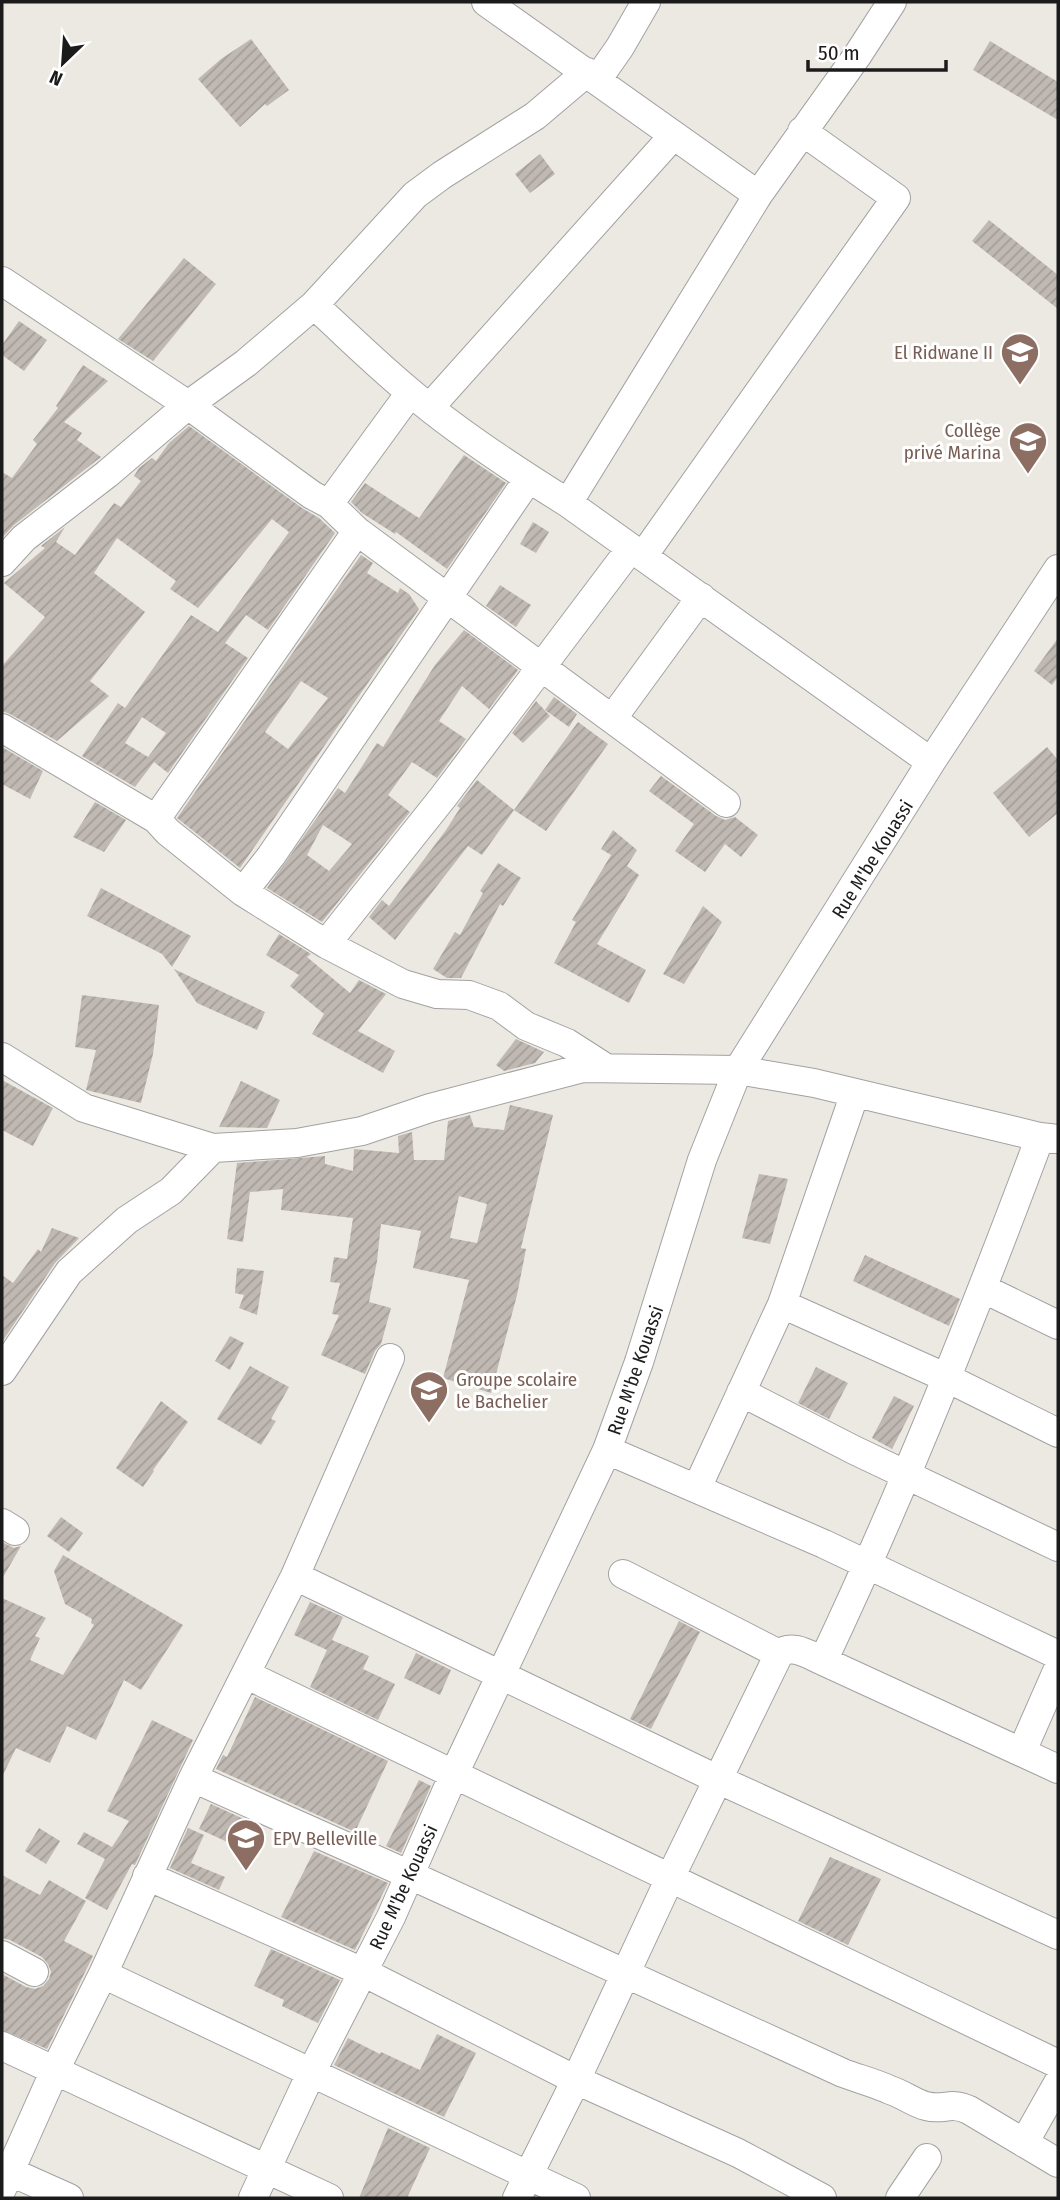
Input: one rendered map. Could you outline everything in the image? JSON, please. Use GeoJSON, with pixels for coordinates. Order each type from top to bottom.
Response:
{"type":"FeatureCollection","features":[{"type":"Feature","properties":{"kind":"street"},"geometry":{"type":"LineString","coordinates":[[486,2],[758,195]]}},
{"type":"Feature","properties":{"kind":"street"},"geometry":{"type":"LineString","coordinates":[[2,562],[13,531],[107,474],[188,405],[246,363],[314,305],[415,195],[592,76],[620,47],[646,2]]}},
{"type":"Feature","properties":{"kind":"street"},"geometry":{"type":"LineString","coordinates":[[568,503],[758,195],[892,2]]}},
{"type":"Feature","properties":{"kind":"street"},"geometry":{"type":"LineString","coordinates":[[326,944],[444,796],[541,668],[637,552],[896,198],[802,131]]}},
{"type":"Feature","properties":{"kind":"street"},"geometry":{"type":"LineString","coordinates":[[329,504],[420,400],[673,136]]}},
{"type":"Feature","properties":{"kind":"street"},"geometry":{"type":"LineString","coordinates":[[2,281],[188,405],[312,495],[329,504],[357,531],[447,599],[478,619],[726,803]]}},
{"type":"Feature","properties":{"kind":"street"},"geometry":{"type":"LineString","coordinates":[[314,305],[420,400],[931,762]]}},
{"type":"Feature","properties":{"kind":"street"},"geometry":{"type":"LineString","coordinates":[[243,892],[271,856],[529,478]]}},
{"type":"Feature","properties":{"kind":"street"},"geometry":{"type":"LineString","coordinates":[[156,819],[357,531]]}},
{"type":"Feature","properties":{"kind":"street","name":"Rue M'be Kouassi"},"geometry":{"type":"LineString","coordinates":[[253,2198],[312,2071],[410,1875],[454,1774],[607,1451],[639,1362],[702,1160],[738,1070],[931,762],[1058,569]]}},
{"type":"Feature","properties":{"kind":"street"},"geometry":{"type":"LineString","coordinates":[[612,719],[701,597]]}},
{"type":"Feature","properties":{"kind":"street"},"geometry":{"type":"LineString","coordinates":[[2,728],[156,819],[168,832],[243,892],[326,944],[403,984],[437,994],[469,995],[499,1006],[526,1026],[567,1043],[606,1068]]}},
{"type":"Feature","properties":{"kind":"street"},"geometry":{"type":"LineString","coordinates":[[2,1057],[85,1108],[213,1148],[297,1143],[362,1131],[430,1108],[583,1068],[738,1070],[814,1083],[1049,1138],[869,1565],[823,1661]]}},
{"type":"Feature","properties":{"kind":"street"},"geometry":{"type":"LineString","coordinates":[[697,1488],[782,1304],[855,1093]]}},
{"type":"Feature","properties":{"kind":"street"},"geometry":{"type":"LineString","coordinates":[[3,1367],[69,1272],[127,1220],[170,1191],[213,1148]]}},
{"type":"Feature","properties":{"kind":"street"},"geometry":{"type":"LineString","coordinates":[[984,1289],[1058,1325]]}},
{"type":"Feature","properties":{"kind":"street"},"geometry":{"type":"LineString","coordinates":[[782,1304],[947,1378],[1058,1433]]}},
{"type":"Feature","properties":{"kind":"street"},"geometry":{"type":"LineString","coordinates":[[69,2198],[4,2177],[103,1974],[193,1778],[295,1576],[390,1358]]}},
{"type":"Feature","properties":{"kind":"street"},"geometry":{"type":"LineString","coordinates":[[741,1392],[1058,1547]]}},
{"type":"Feature","properties":{"kind":"street"},"geometry":{"type":"LineString","coordinates":[[607,1451],[869,1565],[1058,1655]]}},
{"type":"Feature","properties":{"kind":"street"},"geometry":{"type":"LineString","coordinates":[[623,1574],[779,1654]]}},
{"type":"Feature","properties":{"kind":"street"},"geometry":{"type":"LineString","coordinates":[[295,1576],[718,1779],[1058,1935]]}},
{"type":"Feature","properties":{"kind":"street"},"geometry":{"type":"LineString","coordinates":[[523,2187],[718,1779],[779,1654],[785,1649],[792,1648],[823,1661],[1058,1769]]}},
{"type":"Feature","properties":{"kind":"street"},"geometry":{"type":"LineString","coordinates":[[1022,1751],[1058,1669]]}},
{"type":"Feature","properties":{"kind":"street"},"geometry":{"type":"LineString","coordinates":[[247,1675],[1058,2064]]}},
{"type":"Feature","properties":{"kind":"street"},"geometry":{"type":"LineString","coordinates":[[193,1778],[843,2073],[892,2090],[924,2106],[937,2108],[957,2105],[1058,2163]]}},
{"type":"Feature","properties":{"kind":"street"},"geometry":{"type":"LineString","coordinates":[[147,1876],[363,1972],[576,2080],[738,2153],[822,2198]]}},
{"type":"Feature","properties":{"kind":"street"},"geometry":{"type":"LineString","coordinates":[[2,1955],[34,1972]]}},
{"type":"Feature","properties":{"kind":"street"},"geometry":{"type":"LineString","coordinates":[[103,1974],[312,2071],[523,2187],[576,2198]]}},
{"type":"Feature","properties":{"kind":"street"},"geometry":{"type":"LineString","coordinates":[[2,2046],[329,2198]]}},
{"type":"Feature","properties":{"kind":"street"},"geometry":{"type":"LineString","coordinates":[[1024,2143],[1058,2083]]}},
{"type":"Feature","properties":{"kind":"street"},"geometry":{"type":"LineString","coordinates":[[900,2198],[927,2158]]}},
{"type":"Feature","properties":{"kind":"building"},"geometry":{"type":"Polygon","coordinates":[[[251,39],[289,90],[267,106],[265,104],[240,127],[198,79],[221,59],[251,39]]]}},
{"type":"Feature","properties":{"kind":"building"},"geometry":{"type":"Polygon","coordinates":[[[990,41],[1058,82],[1058,120],[973,70],[990,41]]]}},
{"type":"Feature","properties":{"kind":"building"},"geometry":{"type":"Polygon","coordinates":[[[540,154],[555,174],[530,193],[515,174],[540,154]]]}},
{"type":"Feature","properties":{"kind":"building"},"geometry":{"type":"Polygon","coordinates":[[[989,220],[1058,275],[1058,309],[972,241],[989,220]]]}},
{"type":"Feature","properties":{"kind":"building"},"geometry":{"type":"Polygon","coordinates":[[[184,258],[216,284],[153,361],[118,339],[184,258]]]}},
{"type":"Feature","properties":{"kind":"building"},"geometry":{"type":"Polygon","coordinates":[[[19,321],[47,340],[24,371],[2,355],[2,345],[19,321]]]}},
{"type":"Feature","properties":{"kind":"building"},"geometry":{"type":"Polygon","coordinates":[[[83,365],[108,381],[64,422],[82,433],[77,440],[101,457],[14,525],[2,538],[2,472],[12,478],[37,444],[33,440],[58,408],[56,406],[83,365]]]}},
{"type":"Feature","properties":{"kind":"building"},"geometry":{"type":"Polygon","coordinates":[[[189,426],[319,518],[335,533],[268,630],[246,615],[225,643],[248,658],[168,773],[154,762],[135,787],[82,756],[118,703],[125,708],[191,615],[218,632],[289,532],[272,519],[198,608],[170,589],[176,581],[117,538],[94,573],[145,612],[90,681],[109,696],[57,741],[2,711],[2,666],[45,617],[4,583],[45,548],[41,546],[65,527],[56,542],[75,555],[114,503],[121,507],[141,481],[134,476],[139,468],[152,458],[156,461],[169,443],[189,426]],[[142,717],[125,743],[148,757],[166,733],[142,717]]]}},
{"type":"Feature","properties":{"kind":"building"},"geometry":{"type":"Polygon","coordinates":[[[464,455],[506,483],[447,569],[396,532],[395,534],[362,513],[351,502],[365,483],[419,518],[464,455]]]}},
{"type":"Feature","properties":{"kind":"building"},"geometry":{"type":"Polygon","coordinates":[[[533,522],[549,532],[536,553],[520,544],[533,522]]]}},
{"type":"Feature","properties":{"kind":"building"},"geometry":{"type":"Polygon","coordinates":[[[361,555],[373,563],[367,573],[398,593],[400,588],[409,594],[419,609],[240,868],[177,818],[361,555]],[[301,681],[265,732],[288,749],[328,698],[301,681]]]}},
{"type":"Feature","properties":{"kind":"building"},"geometry":{"type":"Polygon","coordinates":[[[500,585],[531,605],[516,627],[486,606],[500,585]]]}},
{"type":"Feature","properties":{"kind":"building"},"geometry":{"type":"Polygon","coordinates":[[[464,630],[518,670],[489,709],[462,686],[439,721],[466,739],[437,778],[412,762],[388,795],[410,812],[322,922],[267,888],[338,788],[345,793],[377,743],[383,747],[435,665],[464,630]],[[323,825],[307,855],[329,871],[352,844],[323,825]]]}},
{"type":"Feature","properties":{"kind":"building"},"geometry":{"type":"Polygon","coordinates":[[[1058,638],[1058,677],[1052,685],[1034,671],[1058,638]]]}},
{"type":"Feature","properties":{"kind":"building"},"geometry":{"type":"Polygon","coordinates":[[[554,697],[577,714],[569,727],[545,710],[554,697]]]}},
{"type":"Feature","properties":{"kind":"building"},"geometry":{"type":"Polygon","coordinates":[[[536,701],[550,716],[523,743],[512,733],[536,701]]]}},
{"type":"Feature","properties":{"kind":"building"},"geometry":{"type":"Polygon","coordinates":[[[578,722],[608,744],[546,831],[514,810],[578,722]]]}},
{"type":"Feature","properties":{"kind":"building"},"geometry":{"type":"Polygon","coordinates":[[[2,747],[43,771],[30,799],[2,784],[2,747]]]}},
{"type":"Feature","properties":{"kind":"building"},"geometry":{"type":"Polygon","coordinates":[[[1047,747],[1058,760],[1058,813],[1029,837],[993,793],[1047,747]]]}},
{"type":"Feature","properties":{"kind":"building"},"geometry":{"type":"Polygon","coordinates":[[[661,776],[716,816],[725,820],[735,817],[758,835],[741,857],[725,844],[705,872],[675,851],[694,824],[649,791],[661,776]]]}},
{"type":"Feature","properties":{"kind":"building"},"geometry":{"type":"Polygon","coordinates":[[[477,780],[514,810],[482,855],[468,846],[395,940],[369,917],[382,900],[389,906],[446,830],[460,808],[457,806],[477,780]]]}},
{"type":"Feature","properties":{"kind":"building"},"geometry":{"type":"Polygon","coordinates":[[[95,802],[126,820],[104,852],[73,837],[95,802]]]}},
{"type":"Feature","properties":{"kind":"building"},"geometry":{"type":"Polygon","coordinates":[[[613,830],[637,850],[627,866],[639,875],[597,944],[646,970],[629,1003],[554,963],[576,922],[572,920],[611,855],[601,849],[613,830]]]}},
{"type":"Feature","properties":{"kind":"building"},"geometry":{"type":"Polygon","coordinates":[[[498,863],[521,878],[503,906],[500,904],[461,978],[447,978],[433,969],[455,932],[460,935],[483,893],[480,891],[498,863]]]}},
{"type":"Feature","properties":{"kind":"building"},"geometry":{"type":"Polygon","coordinates":[[[101,888],[191,936],[172,967],[162,954],[87,916],[101,888]]]}},
{"type":"Feature","properties":{"kind":"building"},"geometry":{"type":"Polygon","coordinates":[[[703,906],[722,922],[684,984],[663,974],[703,906]]]}},
{"type":"Feature","properties":{"kind":"building"},"geometry":{"type":"Polygon","coordinates":[[[279,934],[311,954],[307,957],[350,993],[359,980],[386,994],[358,1031],[395,1051],[383,1073],[312,1034],[324,1014],[290,986],[299,975],[266,955],[279,934]]]}},
{"type":"Feature","properties":{"kind":"building"},"geometry":{"type":"Polygon","coordinates":[[[174,969],[265,1012],[257,1030],[197,1003],[174,969]]]}},
{"type":"Feature","properties":{"kind":"building"},"geometry":{"type":"Polygon","coordinates":[[[82,995],[159,1005],[153,1054],[141,1103],[86,1090],[96,1050],[75,1047],[82,995]]]}},
{"type":"Feature","properties":{"kind":"building"},"geometry":{"type":"Polygon","coordinates":[[[516,1039],[544,1052],[535,1063],[504,1071],[496,1065],[516,1039]]]}},
{"type":"Feature","properties":{"kind":"building"},"geometry":{"type":"Polygon","coordinates":[[[2,1080],[53,1108],[33,1146],[2,1130],[2,1080]]]}},
{"type":"Feature","properties":{"kind":"building"},"geometry":{"type":"Polygon","coordinates":[[[241,1081],[280,1100],[267,1128],[219,1127],[241,1081]]]}},
{"type":"Feature","properties":{"kind":"building"},"geometry":{"type":"Polygon","coordinates":[[[510,1105],[553,1115],[521,1248],[526,1249],[517,1295],[491,1393],[443,1378],[469,1280],[413,1268],[421,1231],[381,1224],[369,1302],[391,1308],[381,1344],[365,1374],[321,1355],[339,1315],[332,1314],[340,1283],[330,1282],[334,1257],[347,1259],[353,1218],[281,1210],[283,1189],[250,1192],[243,1242],[227,1239],[237,1163],[325,1156],[325,1164],[353,1171],[354,1149],[399,1153],[398,1136],[412,1132],[414,1160],[444,1160],[448,1121],[470,1115],[474,1127],[504,1130],[510,1105]],[[459,1196],[450,1238],[477,1243],[487,1204],[459,1196]]]}},
{"type":"Feature","properties":{"kind":"building"},"geometry":{"type":"Polygon","coordinates":[[[759,1174],[788,1179],[770,1244],[742,1238],[759,1174]]]}},
{"type":"Feature","properties":{"kind":"building"},"geometry":{"type":"Polygon","coordinates":[[[52,1228],[79,1238],[55,1263],[2,1342],[2,1275],[13,1283],[38,1249],[41,1252],[52,1228]]]}},
{"type":"Feature","properties":{"kind":"building"},"geometry":{"type":"Polygon","coordinates":[[[865,1255],[960,1299],[949,1326],[853,1281],[865,1255]]]}},
{"type":"Feature","properties":{"kind":"building"},"geometry":{"type":"Polygon","coordinates":[[[237,1268],[264,1271],[257,1315],[239,1308],[244,1295],[235,1293],[237,1268]]]}},
{"type":"Feature","properties":{"kind":"building"},"geometry":{"type":"Polygon","coordinates":[[[230,1336],[244,1343],[230,1370],[215,1361],[230,1336]]]}},
{"type":"Feature","properties":{"kind":"building"},"geometry":{"type":"Polygon","coordinates":[[[250,1366],[289,1387],[271,1419],[276,1421],[261,1445],[217,1419],[250,1366]]]}},
{"type":"Feature","properties":{"kind":"building"},"geometry":{"type":"Polygon","coordinates":[[[816,1367],[848,1383],[829,1419],[798,1403],[816,1367]]]}},
{"type":"Feature","properties":{"kind":"building"},"geometry":{"type":"Polygon","coordinates":[[[894,1396],[914,1406],[892,1449],[872,1438],[894,1396]]]}},
{"type":"Feature","properties":{"kind":"building"},"geometry":{"type":"Polygon","coordinates":[[[161,1401],[188,1422],[143,1487],[116,1468],[161,1401]]]}},
{"type":"Feature","properties":{"kind":"building"},"geometry":{"type":"Polygon","coordinates":[[[61,1517],[83,1533],[69,1552],[47,1536],[61,1517]]]}},
{"type":"Feature","properties":{"kind":"building"},"geometry":{"type":"Polygon","coordinates":[[[2,1542],[14,1548],[21,1546],[2,1579],[2,1542]]]}},
{"type":"Feature","properties":{"kind":"building"},"geometry":{"type":"Polygon","coordinates":[[[63,1555],[183,1625],[141,1690],[124,1680],[96,1740],[67,1726],[50,1763],[16,1748],[2,1777],[2,1598],[46,1618],[35,1636],[40,1638],[30,1660],[63,1675],[94,1625],[91,1623],[92,1619],[65,1604],[54,1571],[63,1555]]]}},
{"type":"Feature","properties":{"kind":"building"},"geometry":{"type":"Polygon","coordinates":[[[310,1602],[343,1617],[332,1640],[369,1656],[363,1669],[395,1684],[378,1720],[310,1687],[327,1650],[294,1635],[310,1602]]]}},
{"type":"Feature","properties":{"kind":"building"},"geometry":{"type":"Polygon","coordinates":[[[679,1621],[700,1632],[651,1729],[630,1719],[679,1621]]]}},
{"type":"Feature","properties":{"kind":"building"},"geometry":{"type":"Polygon","coordinates":[[[416,1653],[451,1670],[440,1695],[404,1678],[416,1653]]]}},
{"type":"Feature","properties":{"kind":"building"},"geometry":{"type":"Polygon","coordinates":[[[255,1697],[388,1761],[355,1832],[216,1769],[223,1755],[227,1757],[255,1697]]]}},
{"type":"Feature","properties":{"kind":"building"},"geometry":{"type":"Polygon","coordinates":[[[152,1720],[193,1740],[135,1865],[132,1864],[107,1910],[85,1898],[105,1859],[77,1844],[84,1832],[112,1847],[129,1821],[107,1811],[152,1720]]]}},
{"type":"Feature","properties":{"kind":"building"},"geometry":{"type":"Polygon","coordinates":[[[419,1780],[431,1786],[401,1853],[386,1846],[419,1780]]]}},
{"type":"Feature","properties":{"kind":"building"},"geometry":{"type":"Polygon","coordinates":[[[211,1804],[248,1821],[236,1846],[199,1829],[211,1804]]]}},
{"type":"Feature","properties":{"kind":"building"},"geometry":{"type":"Polygon","coordinates":[[[39,1828],[60,1841],[46,1864],[25,1851],[39,1828]]]}},
{"type":"Feature","properties":{"kind":"building"},"geometry":{"type":"Polygon","coordinates":[[[188,1828],[204,1835],[191,1863],[225,1877],[219,1890],[170,1868],[188,1828]]]}},
{"type":"Feature","properties":{"kind":"building"},"geometry":{"type":"Polygon","coordinates":[[[314,1851],[388,1883],[355,1950],[281,1917],[314,1851]]]}},
{"type":"Feature","properties":{"kind":"building"},"geometry":{"type":"Polygon","coordinates":[[[830,1857],[881,1879],[848,1945],[798,1921],[830,1857]]]}},
{"type":"Feature","properties":{"kind":"building"},"geometry":{"type":"Polygon","coordinates":[[[2,1875],[40,1895],[49,1880],[86,1901],[64,1941],[93,1956],[47,2049],[2,2030],[2,1974],[35,1989],[43,1986],[51,1972],[42,1957],[2,1938],[2,1875]]]}},
{"type":"Feature","properties":{"kind":"building"},"geometry":{"type":"Polygon","coordinates":[[[271,1949],[340,1980],[318,2023],[282,2006],[284,2000],[254,1986],[271,1949]]]}},
{"type":"Feature","properties":{"kind":"building"},"geometry":{"type":"Polygon","coordinates":[[[437,2034],[476,2053],[444,2117],[334,2065],[348,2038],[420,2070],[437,2034]]]}},
{"type":"Feature","properties":{"kind":"building"},"geometry":{"type":"Polygon","coordinates":[[[388,2128],[430,2148],[407,2198],[359,2198],[388,2128]]]}},
{"type":"Feature","properties":{"kind":"place","name":"El Ridwane II"},"geometry":{"type":"Point","coordinates":[1020,386]}},
{"type":"Feature","properties":{"kind":"place","name":"Collège privé Marina"},"geometry":{"type":"Point","coordinates":[1028,475]}},
{"type":"Feature","properties":{"kind":"place","name":"Groupe scolaire le Bachelier"},"geometry":{"type":"Point","coordinates":[429,1424]}},
{"type":"Feature","properties":{"kind":"place","name":"EPV Belleville"},"geometry":{"type":"Point","coordinates":[246,1872]}}]}
